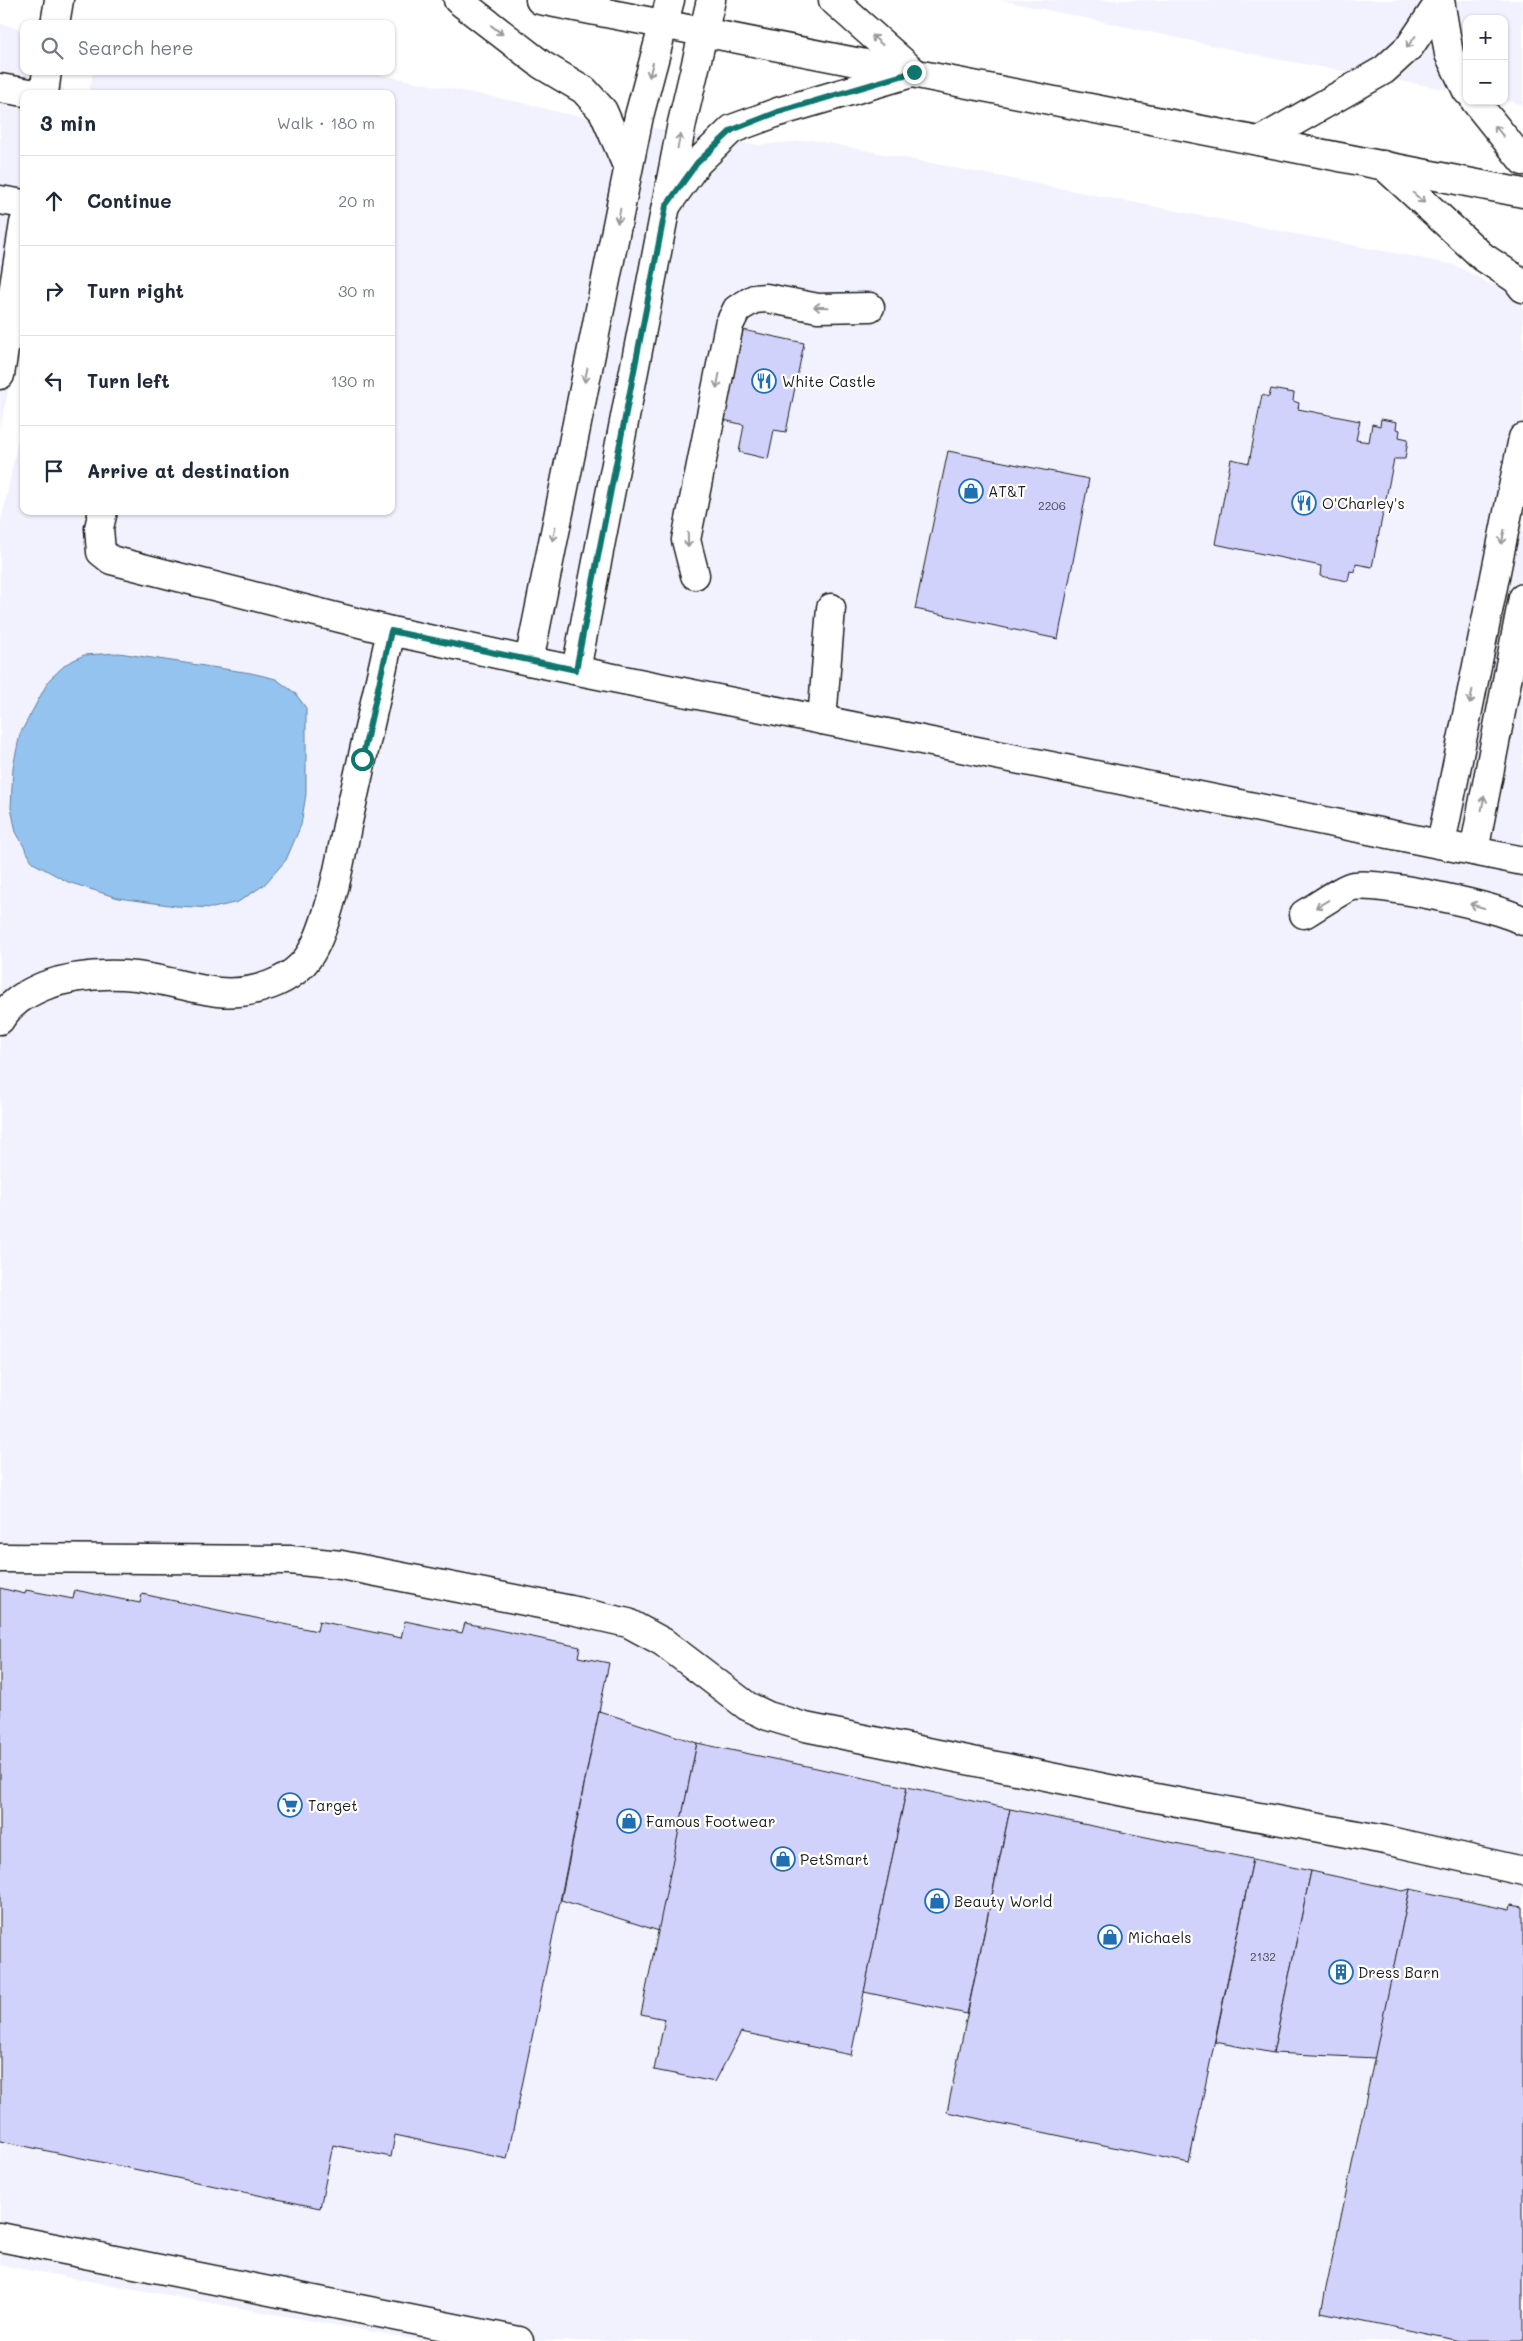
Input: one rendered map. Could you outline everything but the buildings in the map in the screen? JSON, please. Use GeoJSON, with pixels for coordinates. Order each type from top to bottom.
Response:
{"type":"FeatureCollection","features":[{"type":"Feature","properties":{"kind":"street"},"geometry":{"type":"LineString","coordinates":[[57,20],[60,0]]}},
{"type":"Feature","properties":{"kind":"street"},"geometry":{"type":"LineString","coordinates":[[458,0],[542,65],[584,90],[603,111],[628,168]]}},
{"type":"Feature","properties":{"kind":"street"},"geometry":{"type":"LineString","coordinates":[[540,0],[667,12],[704,32],[1523,193]]}},
{"type":"Feature","properties":{"kind":"street"},"geometry":{"type":"LineString","coordinates":[[576,670],[682,123],[711,0]]}},
{"type":"Feature","properties":{"kind":"street"},"geometry":{"type":"LineString","coordinates":[[833,0],[914,72]]}},
{"type":"Feature","properties":{"kind":"street"},"geometry":{"type":"LineString","coordinates":[[1260,141],[1384,70],[1410,46],[1439,1]]}},
{"type":"Feature","properties":{"kind":"street"},"geometry":{"type":"LineString","coordinates":[[1439,1],[1449,54],[1463,83]]}},
{"type":"Feature","properties":{"kind":"street"},"geometry":{"type":"LineString","coordinates":[[529,661],[639,116],[667,12]]}},
{"type":"Feature","properties":{"kind":"street"},"geometry":{"type":"LineString","coordinates":[[666,206],[697,163],[732,130],[778,112],[914,72]]}},
{"type":"Feature","properties":{"kind":"street"},"geometry":{"type":"LineString","coordinates":[[45,90],[46,75]]}},
{"type":"Feature","properties":{"kind":"street"},"geometry":{"type":"LineString","coordinates":[[0,88],[20,91]]}},
{"type":"Feature","properties":{"kind":"street"},"geometry":{"type":"LineString","coordinates":[[1478,105],[1523,161]]}},
{"type":"Feature","properties":{"kind":"street"},"geometry":{"type":"LineString","coordinates":[[1383,165],[1483,257],[1516,279],[1523,288]]}},
{"type":"Feature","properties":{"kind":"street"},"geometry":{"type":"LineString","coordinates":[[0,200],[20,203]]}},
{"type":"Feature","properties":{"kind":"street"},"geometry":{"type":"LineString","coordinates":[[0,375],[20,248]]}},
{"type":"Feature","properties":{"kind":"street"},"geometry":{"type":"LineString","coordinates":[[695,575],[686,540],[729,325],[737,308],[754,299],[766,298],[818,308],[870,306]]}},
{"type":"Feature","properties":{"kind":"street"},"geometry":{"type":"LineString","coordinates":[[1441,844],[1523,438]]}},
{"type":"Feature","properties":{"kind":"street"},"geometry":{"type":"LineString","coordinates":[[102,515],[100,528],[101,552],[111,560],[391,631],[529,661],[1523,861]]}},
{"type":"Feature","properties":{"kind":"street"},"geometry":{"type":"LineString","coordinates":[[1474,851],[1523,598]]}},
{"type":"Feature","properties":{"kind":"street"},"geometry":{"type":"LineString","coordinates":[[822,720],[831,608]]}},
{"type":"Feature","properties":{"kind":"street"},"geometry":{"type":"LineString","coordinates":[[0,1020],[6,1008],[28,992],[70,978],[97,974],[137,976],[219,992],[266,986],[291,976],[311,954],[324,920],[339,866],[391,631]]}},
{"type":"Feature","properties":{"kind":"street"},"geometry":{"type":"LineString","coordinates":[[1304,914],[1352,886],[1380,885],[1472,905],[1523,921]]}},
{"type":"Feature","properties":{"kind":"street"},"geometry":{"type":"LineString","coordinates":[[0,1558],[290,1560],[341,1565],[571,1610],[628,1623],[663,1642],[747,1706],[768,1716],[805,1727],[1134,1794],[1385,1840],[1523,1871]]}},
{"type":"Feature","properties":{"kind":"street"},"geometry":{"type":"LineString","coordinates":[[0,2237],[519,2341]]}},
{"type":"Feature","properties":{"kind":"shaded area"},"geometry":{"type":"Polygon","coordinates":[[[1001,0],[1523,0],[1523,105],[1508,101],[1508,15],[1463,15],[1463,92],[1276,59],[1001,0]]]}},
{"type":"Feature","properties":{"kind":"shaded area"},"geometry":{"type":"Polygon","coordinates":[[[0,24],[17,28],[20,31],[20,75],[53,75],[64,90],[20,90],[20,331],[0,430],[0,24]]]}},
{"type":"Feature","properties":{"kind":"shaded area"},"geometry":{"type":"Polygon","coordinates":[[[92,75],[381,75],[524,103],[561,113],[759,145],[812,140],[1455,265],[1490,284],[1523,290],[1523,2341],[424,2341],[0,2265],[0,527],[20,430],[20,515],[395,515],[395,90],[90,90],[92,75]]]}},
{"type":"Feature","properties":{"kind":"water"},"geometry":{"type":"Polygon","coordinates":[[[119,653],[251,673],[276,679],[295,693],[306,708],[306,794],[301,825],[286,860],[264,885],[238,902],[213,908],[176,906],[118,898],[68,882],[33,863],[16,832],[11,808],[13,767],[20,734],[49,680],[66,664],[84,655],[119,653]]]}},
{"type":"Feature","properties":{"kind":"place","name":"White Castle"},"geometry":{"type":"Point","coordinates":[764,381]}},
{"type":"Feature","properties":{"kind":"place","name":"AT&T"},"geometry":{"type":"Point","coordinates":[971,491]}},
{"type":"Feature","properties":{"kind":"place","name":"O'Charley's"},"geometry":{"type":"Point","coordinates":[1304,503]}},
{"type":"Feature","properties":{"kind":"place","name":"Target"},"geometry":{"type":"Point","coordinates":[290,1805]}},
{"type":"Feature","properties":{"kind":"place","name":"Famous Footwear"},"geometry":{"type":"Point","coordinates":[629,1821]}},
{"type":"Feature","properties":{"kind":"place","name":"PetSmart"},"geometry":{"type":"Point","coordinates":[783,1859]}},
{"type":"Feature","properties":{"kind":"place","name":"Beauty World"},"geometry":{"type":"Point","coordinates":[937,1901]}},
{"type":"Feature","properties":{"kind":"place","name":"Michaels"},"geometry":{"type":"Point","coordinates":[1110,1937]}},
{"type":"Feature","properties":{"kind":"place","name":"Dress Barn"},"geometry":{"type":"Point","coordinates":[1341,1972]}},
{"type":"Feature","properties":{"kind":"route"},"geometry":{"type":"LineString","coordinates":[[362,759],[391,631],[576,670],[666,206],[697,163],[732,130],[778,112],[914,72]]}}]}
